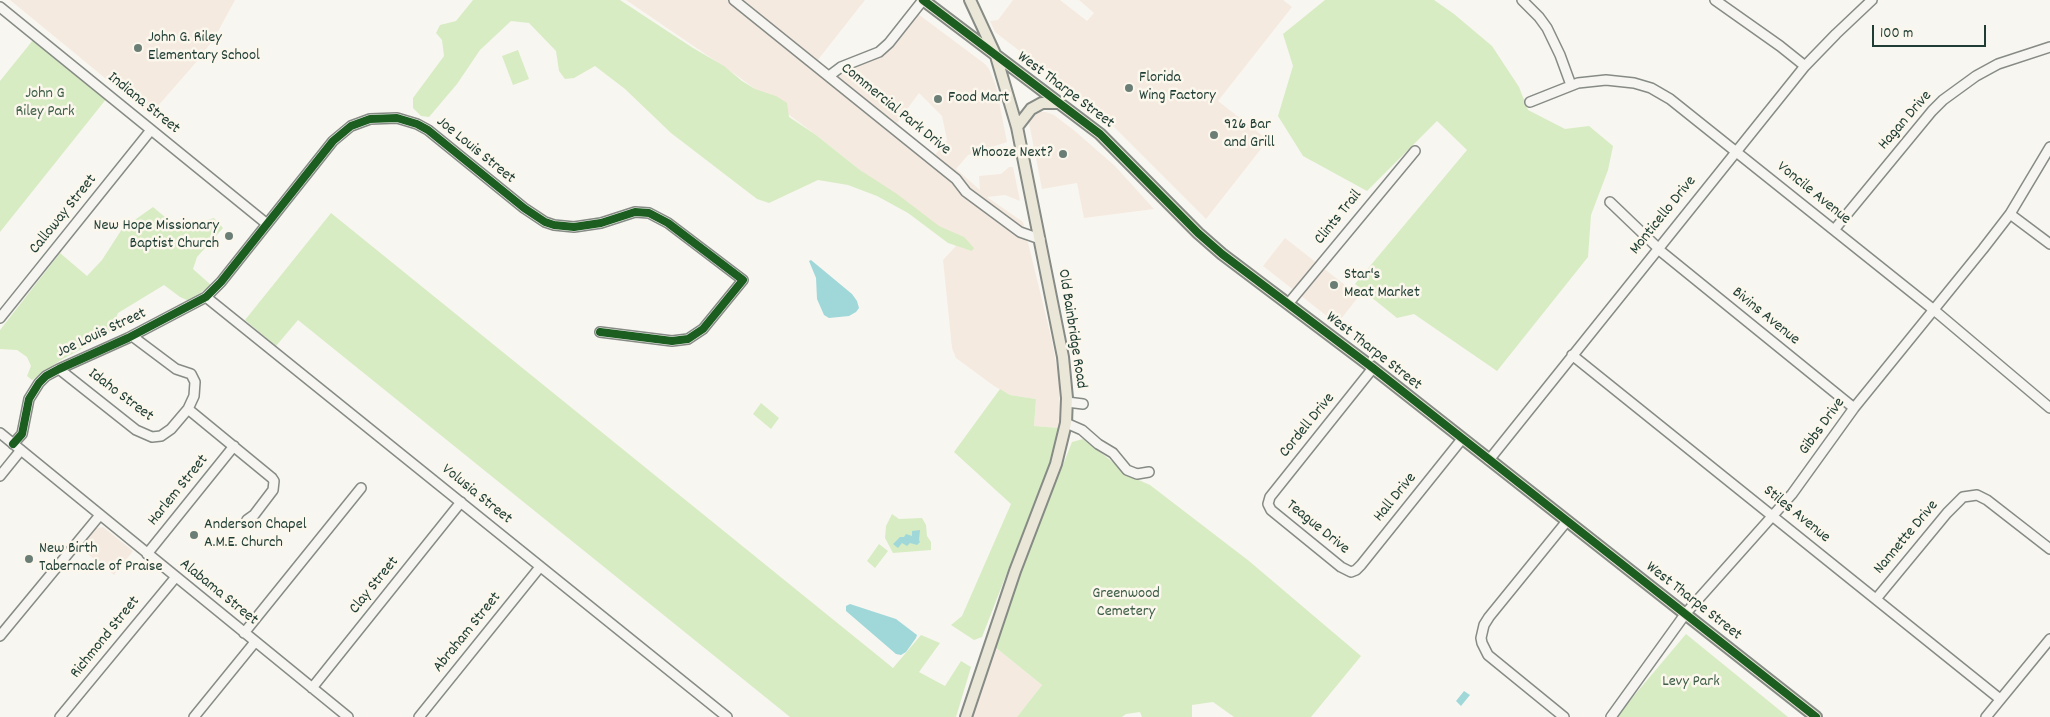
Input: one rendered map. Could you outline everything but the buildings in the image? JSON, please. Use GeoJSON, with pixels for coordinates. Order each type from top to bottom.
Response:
{"type":"FeatureCollection","features":[{"type":"Feature","properties":{"kind":"main road","name":"West Tharpe Street"},"geometry":{"type":"LineString","coordinates":[[923,0],[1100,134],[1121,153],[1198,233],[1686,613],[1816,717]]}},
{"type":"Feature","properties":{"kind":"main road","name":"Old Bainbridge Road"},"geometry":{"type":"LineString","coordinates":[[966,717],[1015,571],[1056,464],[1066,423],[1067,402],[1063,357],[1017,127],[996,56],[970,0]]}},
{"type":"Feature","properties":{"kind":"main road"},"geometry":{"type":"LineString","coordinates":[[1017,127],[1031,109],[1042,103],[1060,103]]}},
{"type":"Feature","properties":{"kind":"street","name":"Commercial Park Drive"},"geometry":{"type":"LineString","coordinates":[[734,0],[956,178],[966,192],[1020,232],[1040,239]]}},
{"type":"Feature","properties":{"kind":"street"},"geometry":{"type":"LineString","coordinates":[[829,76],[841,67],[878,52],[889,43],[923,0]]}},
{"type":"Feature","properties":{"kind":"street"},"geometry":{"type":"LineString","coordinates":[[1522,0],[1547,28],[1560,55],[1571,85]]}},
{"type":"Feature","properties":{"kind":"street"},"geometry":{"type":"LineString","coordinates":[[1715,0],[1805,66]]}},
{"type":"Feature","properties":{"kind":"street","name":"Monticello Drive"},"geometry":{"type":"LineString","coordinates":[[1489,460],[1805,66],[1872,0]]}},
{"type":"Feature","properties":{"kind":"street","name":"Indiana Street"},"geometry":{"type":"LineString","coordinates":[[2,11],[267,224]]}},
{"type":"Feature","properties":{"kind":"street","name":"Hagan Drive"},"geometry":{"type":"LineString","coordinates":[[1834,230],[1943,100],[1976,76],[1998,64],[2050,47]]}},
{"type":"Feature","properties":{"kind":"street","name":"Voncile Avenue"},"geometry":{"type":"LineString","coordinates":[[1530,102],[1571,85],[1606,80],[1634,83],[1651,88],[1670,99],[1934,310],[2050,408]]}},
{"type":"Feature","properties":{"kind":"street","name":"Joe Louis Street"},"geometry":{"type":"LineString","coordinates":[[0,476],[17,447],[22,434],[29,399],[46,376],[59,368],[132,336],[206,297],[221,282],[341,134],[351,126],[370,119],[397,118],[417,124],[428,130],[524,208],[545,222],[574,227],[601,222],[635,212],[649,213],[668,224],[743,280],[703,329],[688,339],[672,341],[600,332]]}},
{"type":"Feature","properties":{"kind":"street","name":"Calloway Street"},"geometry":{"type":"LineString","coordinates":[[0,318],[151,130]]}},
{"type":"Feature","properties":{"kind":"street","name":"Gibbs Drive"},"geometry":{"type":"LineString","coordinates":[[1611,717],[1686,613],[1808,473],[1854,408],[2010,214],[2050,147]]}},
{"type":"Feature","properties":{"kind":"street","name":"Clints Trail"},"geometry":{"type":"LineString","coordinates":[[1288,304],[1415,151]]}},
{"type":"Feature","properties":{"kind":"street","name":"Bivins Avenue"},"geometry":{"type":"LineString","coordinates":[[1610,202],[1658,248],[1854,408]]}},
{"type":"Feature","properties":{"kind":"street"},"geometry":{"type":"LineString","coordinates":[[2010,214],[2050,244]]}},
{"type":"Feature","properties":{"kind":"street","name":"Volusia Street"},"geometry":{"type":"LineString","coordinates":[[206,297],[727,717]]}},
{"type":"Feature","properties":{"kind":"street"},"geometry":{"type":"LineString","coordinates":[[132,336],[176,369],[190,374],[195,382],[194,396],[188,409],[272,478],[275,486],[254,515],[246,520]]}},
{"type":"Feature","properties":{"kind":"street","name":"Stiles Avenue"},"geometry":{"type":"LineString","coordinates":[[1572,355],[2000,699]]}},
{"type":"Feature","properties":{"kind":"street","name":"Idaho Street"},"geometry":{"type":"LineString","coordinates":[[59,368],[136,430],[145,435],[152,437],[161,436],[171,430],[188,409]]}},
{"type":"Feature","properties":{"kind":"street","name":"Cordell Drive"},"geometry":{"type":"LineString","coordinates":[[1268,504],[1270,497],[1373,368]]}},
{"type":"Feature","properties":{"kind":"street"},"geometry":{"type":"LineString","coordinates":[[1067,402],[1083,404]]}},
{"type":"Feature","properties":{"kind":"street"},"geometry":{"type":"LineString","coordinates":[[1066,423],[1082,430],[1098,444],[1113,453],[1127,470],[1137,474],[1148,472]]}},
{"type":"Feature","properties":{"kind":"street","name":"Alabama Street"},"geometry":{"type":"LineString","coordinates":[[0,434],[312,688],[336,713],[348,717]]}},
{"type":"Feature","properties":{"kind":"street","name":"Hall Drive"},"geometry":{"type":"LineString","coordinates":[[1350,572],[1360,566],[1462,439]]}},
{"type":"Feature","properties":{"kind":"street","name":"Harlem Street"},"geometry":{"type":"LineString","coordinates":[[147,554],[234,446]]}},
{"type":"Feature","properties":{"kind":"street"},"geometry":{"type":"LineString","coordinates":[[244,633],[360,488]]}},
{"type":"Feature","properties":{"kind":"street","name":"Nannette Drive"},"geometry":{"type":"LineString","coordinates":[[1876,599],[1947,512],[1963,497],[1977,496],[1987,500],[2050,549]]}},
{"type":"Feature","properties":{"kind":"street","name":"Clay Street"},"geometry":{"type":"LineString","coordinates":[[312,688],[461,502]]}},
{"type":"Feature","properties":{"kind":"street","name":"Teague Drive"},"geometry":{"type":"LineString","coordinates":[[1268,504],[1271,510],[1341,567],[1350,572]]}},
{"type":"Feature","properties":{"kind":"street"},"geometry":{"type":"LineString","coordinates":[[0,636],[100,515]]}},
{"type":"Feature","properties":{"kind":"street"},"geometry":{"type":"LineString","coordinates":[[1564,717],[1488,655],[1481,638],[1484,625],[1566,521]]}},
{"type":"Feature","properties":{"kind":"street","name":"Abraham Street"},"geometry":{"type":"LineString","coordinates":[[419,717],[540,567]]}},
{"type":"Feature","properties":{"kind":"street","name":"Richmond Street"},"geometry":{"type":"LineString","coordinates":[[60,717],[175,578]]}},
{"type":"Feature","properties":{"kind":"street"},"geometry":{"type":"LineString","coordinates":[[1986,717],[2050,639]]}},
{"type":"Feature","properties":{"kind":"street"},"geometry":{"type":"LineString","coordinates":[[194,717],[255,642]]}},
{"type":"Feature","properties":{"kind":"shaded area","name":"John G. Riley Elementary School"},"geometry":{"type":"Polygon","coordinates":[[[10,0],[235,0],[215,37],[199,59],[150,115],[10,0]]]}},
{"type":"Feature","properties":{"kind":"shaded area"},"geometry":{"type":"Polygon","coordinates":[[[626,0],[865,0],[817,61],[836,75],[885,51],[918,14],[985,64],[996,86],[1007,142],[968,155],[956,169],[980,190],[979,176],[1001,174],[1009,167],[1013,167],[1020,201],[1005,195],[987,197],[1023,222],[1052,341],[1059,380],[1059,428],[1034,426],[1036,399],[1010,395],[994,386],[956,358],[952,348],[943,260],[956,246],[816,135],[739,77],[626,0]],[[919,93],[897,123],[935,155],[947,140],[942,116],[919,93]]]}},
{"type":"Feature","properties":{"kind":"shaded area"},"geometry":{"type":"Polygon","coordinates":[[[1013,0],[1060,0],[1087,21],[1094,13],[1079,0],[1283,0],[1292,7],[1218,101],[1268,140],[1206,219],[1100,113],[995,32],[990,21],[998,20],[1013,0]]]}},
{"type":"Feature","properties":{"kind":"shaded area"},"geometry":{"type":"Polygon","coordinates":[[[1040,112],[1054,115],[1076,132],[1115,166],[1154,209],[1084,218],[1077,183],[1042,189],[1029,123],[1032,117],[1040,112]]]}},
{"type":"Feature","properties":{"kind":"shaded area"},"geometry":{"type":"Polygon","coordinates":[[[1285,238],[1359,296],[1337,324],[1263,266],[1285,238]]]}},
{"type":"Feature","properties":{"kind":"shaded area"},"geometry":{"type":"Polygon","coordinates":[[[103,527],[133,551],[114,575],[79,547],[93,529],[103,527]]]}},
{"type":"Feature","properties":{"kind":"shaded area"},"geometry":{"type":"Polygon","coordinates":[[[995,647],[1042,685],[1017,717],[973,717],[995,647]]]}},
{"type":"Feature","properties":{"kind":"green space"},"geometry":{"type":"Polygon","coordinates":[[[473,0],[620,0],[724,66],[742,81],[787,103],[789,117],[939,226],[964,237],[974,248],[972,251],[948,243],[908,213],[877,196],[848,185],[818,180],[769,203],[757,199],[671,133],[625,89],[595,66],[574,78],[565,79],[559,71],[556,51],[529,23],[511,21],[480,50],[457,84],[429,117],[421,116],[413,108],[413,98],[444,56],[442,40],[436,33],[440,25],[456,21],[473,0]]]}},
{"type":"Feature","properties":{"kind":"green space"},"geometry":{"type":"Polygon","coordinates":[[[1325,0],[1434,0],[1492,46],[1519,87],[1528,110],[1565,129],[1589,126],[1613,146],[1608,170],[1591,215],[1588,257],[1497,371],[1414,314],[1397,318],[1355,284],[1467,150],[1437,121],[1367,191],[1303,156],[1278,116],[1293,66],[1283,34],[1325,0]]]}},
{"type":"Feature","properties":{"kind":"green space","name":"John G Riley Park"},"geometry":{"type":"Polygon","coordinates":[[[33,40],[36,43],[38,40],[107,98],[0,232],[0,81],[33,40]]]}},
{"type":"Feature","properties":{"kind":"green space"},"geometry":{"type":"Polygon","coordinates":[[[518,50],[529,79],[513,85],[502,56],[518,50]]]}},
{"type":"Feature","properties":{"kind":"green space"},"geometry":{"type":"Polygon","coordinates":[[[153,207],[178,228],[214,218],[223,228],[197,257],[193,269],[211,285],[189,301],[164,285],[118,313],[109,334],[61,360],[32,380],[27,376],[31,366],[27,357],[17,350],[0,349],[0,330],[60,253],[87,276],[102,260],[122,229],[153,207]]]}},
{"type":"Feature","properties":{"kind":"green space"},"geometry":{"type":"Polygon","coordinates":[[[331,213],[893,668],[921,635],[940,643],[919,672],[945,686],[961,661],[971,667],[956,717],[790,717],[298,320],[276,346],[245,320],[331,213]]]}},
{"type":"Feature","properties":{"kind":"green space"},"geometry":{"type":"Polygon","coordinates":[[[1000,389],[1010,395],[1036,399],[1034,426],[1059,428],[1059,432],[1050,462],[982,637],[974,640],[951,625],[962,616],[1011,504],[954,452],[1000,389]]]}},
{"type":"Feature","properties":{"kind":"green space"},"geometry":{"type":"Polygon","coordinates":[[[761,403],[779,418],[771,429],[753,414],[761,403]]]}},
{"type":"Feature","properties":{"kind":"green space","name":"Greenwood Cemetery"},"geometry":{"type":"Polygon","coordinates":[[[1083,439],[1132,477],[1150,485],[1249,561],[1361,656],[1311,717],[1234,717],[1213,702],[1192,705],[1192,717],[1142,717],[1140,712],[1126,714],[1122,717],[1017,717],[1042,685],[995,647],[1012,593],[1072,442],[1083,439]]]}},
{"type":"Feature","properties":{"kind":"green space"},"geometry":{"type":"Polygon","coordinates":[[[892,514],[899,519],[922,518],[926,525],[927,536],[931,542],[931,550],[893,553],[885,538],[886,526],[892,514]]]}},
{"type":"Feature","properties":{"kind":"green space"},"geometry":{"type":"Polygon","coordinates":[[[879,544],[888,551],[875,568],[867,561],[879,544]]]}},
{"type":"Feature","properties":{"kind":"green space","name":"Levy Park"},"geometry":{"type":"Polygon","coordinates":[[[1686,634],[1788,717],[1616,717],[1686,634]]]}},
{"type":"Feature","properties":{"kind":"water"},"geometry":{"type":"Polygon","coordinates":[[[811,260],[852,294],[859,308],[856,312],[849,316],[829,318],[824,315],[817,299],[816,278],[809,261],[811,260]]]}},
{"type":"Feature","properties":{"kind":"water"},"geometry":{"type":"Polygon","coordinates":[[[920,530],[920,542],[917,545],[910,543],[907,546],[902,543],[898,548],[893,544],[900,537],[904,537],[906,534],[912,536],[912,531],[920,530]]]}},
{"type":"Feature","properties":{"kind":"water"},"geometry":{"type":"Polygon","coordinates":[[[850,604],[896,619],[917,635],[916,638],[906,652],[901,655],[896,654],[846,611],[846,606],[850,604]]]}},
{"type":"Feature","properties":{"kind":"water"},"geometry":{"type":"Polygon","coordinates":[[[1464,691],[1470,695],[1461,706],[1456,701],[1464,691]]]}},
{"type":"Feature","properties":{"kind":"cycle path"},"geometry":{"type":"LineString","coordinates":[[923,0],[1100,134],[1198,233],[1222,254],[1373,368],[1816,717]]}},
{"type":"Feature","properties":{"kind":"cycle path"},"geometry":{"type":"LineString","coordinates":[[13,444],[22,434],[29,399],[46,376],[128,338],[206,297],[221,282],[333,141],[351,126],[370,119],[397,118],[417,124],[428,130],[524,208],[545,222],[574,227],[601,223],[635,212],[649,213],[668,223],[743,280],[703,329],[688,339],[672,341],[600,332]]}},
{"type":"Feature","properties":{"kind":"place","name":"John G. Riley Elementary School"},"geometry":{"type":"Point","coordinates":[138,48]}},
{"type":"Feature","properties":{"kind":"place","name":"Florida Wing Factory"},"geometry":{"type":"Point","coordinates":[1129,88]}},
{"type":"Feature","properties":{"kind":"place","name":"Food Mart"},"geometry":{"type":"Point","coordinates":[938,99]}},
{"type":"Feature","properties":{"kind":"place","name":"926 Bar and Grill"},"geometry":{"type":"Point","coordinates":[1214,135]}},
{"type":"Feature","properties":{"kind":"place","name":"Whooze Next?"},"geometry":{"type":"Point","coordinates":[1063,154]}},
{"type":"Feature","properties":{"kind":"place","name":"New Hope Missionary Baptist Church"},"geometry":{"type":"Point","coordinates":[229,236]}},
{"type":"Feature","properties":{"kind":"place","name":"Star's Meat Market"},"geometry":{"type":"Point","coordinates":[1334,285]}},
{"type":"Feature","properties":{"kind":"place","name":"Anderson Chapel A.M.E. Church"},"geometry":{"type":"Point","coordinates":[194,535]}},
{"type":"Feature","properties":{"kind":"place","name":"New Birth Tabernacle of Praise"},"geometry":{"type":"Point","coordinates":[29,559]}}]}
